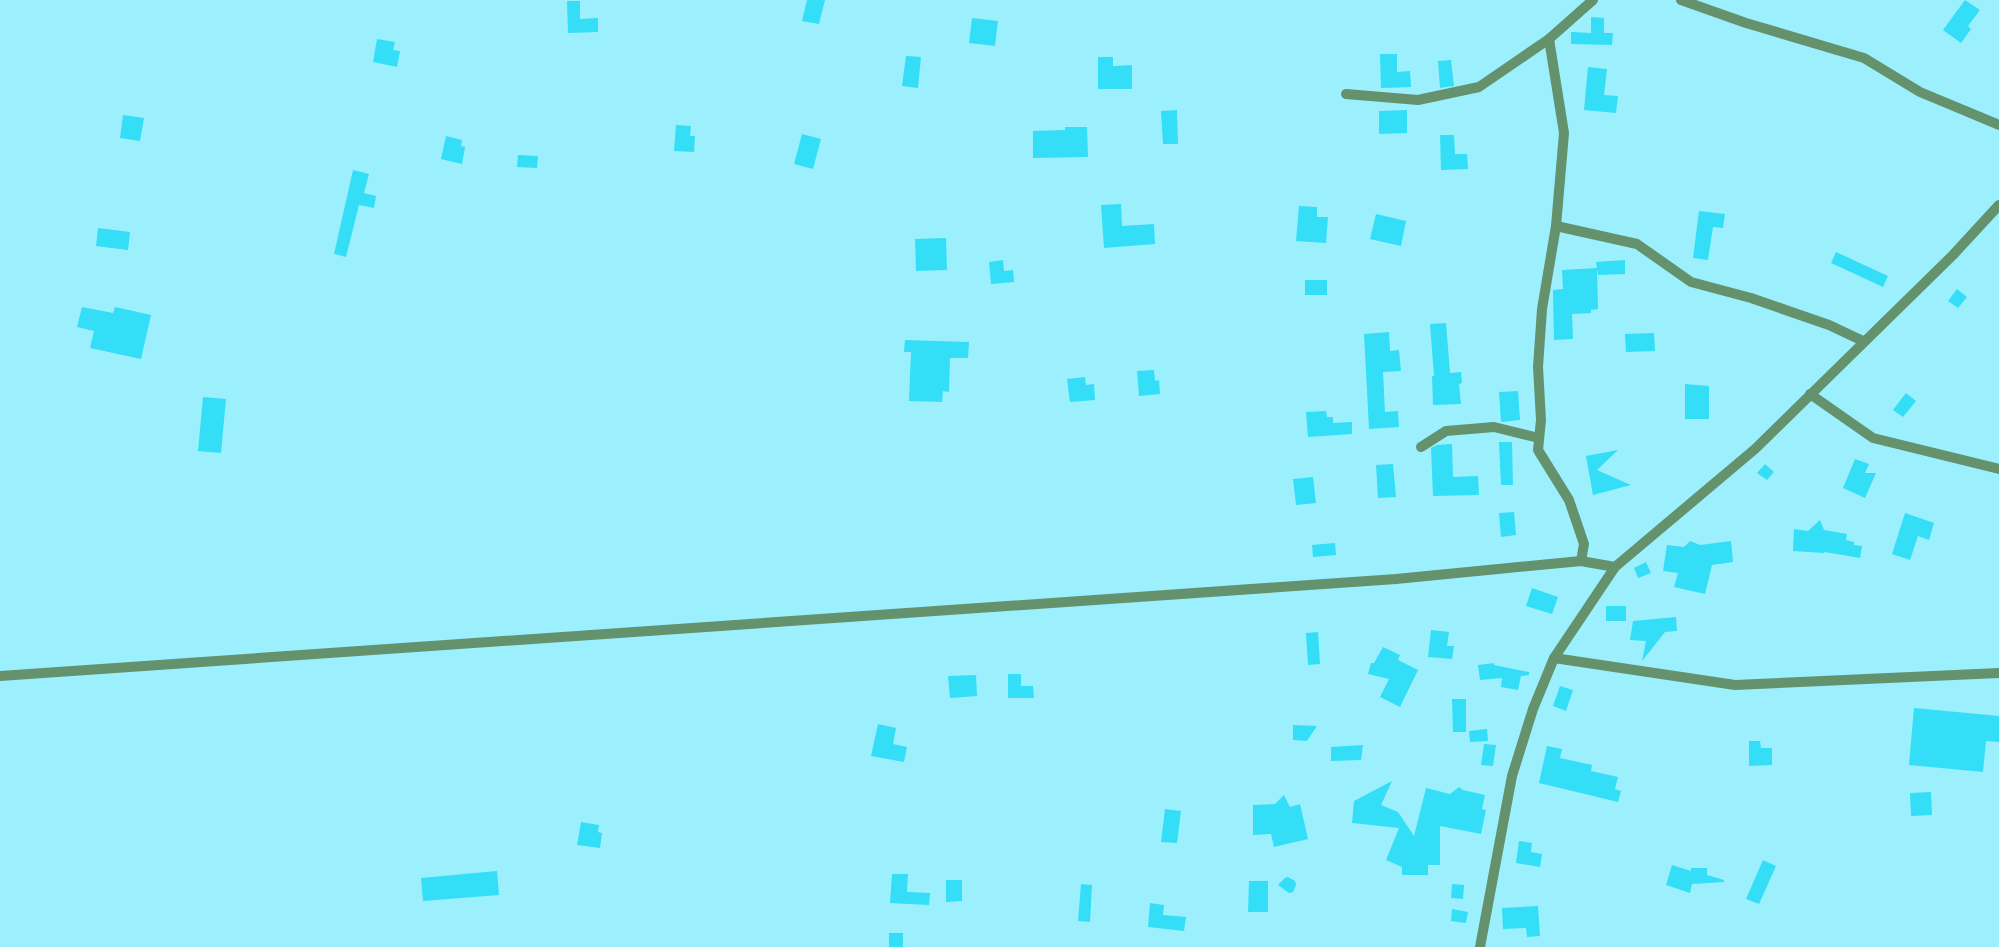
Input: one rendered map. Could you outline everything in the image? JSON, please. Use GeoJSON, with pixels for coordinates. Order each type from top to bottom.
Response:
{"type":"FeatureCollection","features":[{"type":"Feature","properties":{"kind":"street"},"geometry":{"type":"LineString","coordinates":[[1346,94],[1418,100],[1478,87],[1549,39],[1593,0]]}},
{"type":"Feature","properties":{"kind":"street"},"geometry":{"type":"LineString","coordinates":[[1681,0],[1746,23],[1864,58],[1920,92],[1999,125]]}},
{"type":"Feature","properties":{"kind":"street"},"geometry":{"type":"LineString","coordinates":[[1549,39],[1564,133],[1556,226],[1542,309],[1538,367],[1541,420],[1538,450],[1569,500],[1584,544],[1581,561]]}},
{"type":"Feature","properties":{"kind":"street"},"geometry":{"type":"LineString","coordinates":[[1480,947],[1512,776],[1533,709],[1554,658],[1615,567],[1755,449],[1952,255],[1999,205]]}},
{"type":"Feature","properties":{"kind":"street"},"geometry":{"type":"LineString","coordinates":[[1556,226],[1637,244],[1691,282],[1751,298],[1828,325],[1863,341]]}},
{"type":"Feature","properties":{"kind":"street"},"geometry":{"type":"LineString","coordinates":[[1810,394],[1873,438],[1999,469]]}},
{"type":"Feature","properties":{"kind":"street"},"geometry":{"type":"LineString","coordinates":[[1421,447],[1446,431],[1494,427],[1539,438]]}},
{"type":"Feature","properties":{"kind":"street"},"geometry":{"type":"LineString","coordinates":[[0,676],[1396,579],[1581,561],[1615,567]]}},
{"type":"Feature","properties":{"kind":"street"},"geometry":{"type":"LineString","coordinates":[[1554,658],[1735,685],[1999,673]]}},
{"type":"Feature","properties":{"kind":"building"},"geometry":{"type":"Polygon","coordinates":[[[807,0],[825,0],[819,24],[802,21],[807,0]]]}},
{"type":"Feature","properties":{"kind":"building"},"geometry":{"type":"Polygon","coordinates":[[[1965,0],[1980,10],[1968,26],[1971,29],[1961,43],[1943,30],[1965,0]]]}},
{"type":"Feature","properties":{"kind":"building"},"geometry":{"type":"Polygon","coordinates":[[[567,1],[580,1],[580,19],[598,18],[598,32],[568,33],[567,1]]]}},
{"type":"Feature","properties":{"kind":"building"},"geometry":{"type":"Polygon","coordinates":[[[1591,17],[1604,18],[1604,33],[1613,33],[1612,45],[1571,44],[1571,32],[1591,33],[1591,17]]]}},
{"type":"Feature","properties":{"kind":"building"},"geometry":{"type":"Polygon","coordinates":[[[972,18],[998,21],[995,46],[969,43],[972,18]]]}},
{"type":"Feature","properties":{"kind":"building"},"geometry":{"type":"Polygon","coordinates":[[[377,39],[395,42],[393,50],[400,51],[397,67],[373,62],[377,39]]]}},
{"type":"Feature","properties":{"kind":"building"},"geometry":{"type":"Polygon","coordinates":[[[1380,54],[1397,54],[1397,72],[1410,71],[1411,87],[1381,88],[1380,54]]]}},
{"type":"Feature","properties":{"kind":"building"},"geometry":{"type":"Polygon","coordinates":[[[906,56],[921,57],[918,88],[902,86],[906,56]]]}},
{"type":"Feature","properties":{"kind":"building"},"geometry":{"type":"Polygon","coordinates":[[[1098,57],[1113,57],[1113,66],[1132,65],[1132,89],[1098,89],[1098,57]]]}},
{"type":"Feature","properties":{"kind":"building"},"geometry":{"type":"Polygon","coordinates":[[[1451,60],[1454,86],[1440,88],[1438,61],[1451,60]]]}},
{"type":"Feature","properties":{"kind":"building"},"geometry":{"type":"Polygon","coordinates":[[[1588,67],[1607,69],[1604,95],[1618,96],[1616,113],[1584,110],[1588,67]]]}},
{"type":"Feature","properties":{"kind":"building"},"geometry":{"type":"Polygon","coordinates":[[[1177,110],[1178,144],[1163,144],[1161,111],[1177,110]]]}},
{"type":"Feature","properties":{"kind":"building"},"geometry":{"type":"Polygon","coordinates":[[[1407,110],[1407,133],[1379,134],[1379,111],[1407,110]]]}},
{"type":"Feature","properties":{"kind":"building"},"geometry":{"type":"Polygon","coordinates":[[[123,115],[144,118],[140,141],[120,138],[123,115]]]}},
{"type":"Feature","properties":{"kind":"building"},"geometry":{"type":"Polygon","coordinates":[[[676,125],[691,126],[690,136],[695,136],[694,152],[674,151],[676,125]]]}},
{"type":"Feature","properties":{"kind":"building"},"geometry":{"type":"Polygon","coordinates":[[[1065,127],[1087,127],[1088,157],[1033,158],[1033,131],[1065,130],[1065,127]]]}},
{"type":"Feature","properties":{"kind":"building"},"geometry":{"type":"Polygon","coordinates":[[[802,134],[821,139],[813,169],[794,164],[802,134]]]}},
{"type":"Feature","properties":{"kind":"building"},"geometry":{"type":"Polygon","coordinates":[[[1440,135],[1454,135],[1455,154],[1467,154],[1468,169],[1441,170],[1440,135]]]}},
{"type":"Feature","properties":{"kind":"building"},"geometry":{"type":"Polygon","coordinates":[[[446,136],[462,140],[461,146],[465,147],[462,164],[441,159],[446,136]]]}},
{"type":"Feature","properties":{"kind":"building"},"geometry":{"type":"Polygon","coordinates":[[[518,155],[538,156],[537,168],[517,167],[518,155]]]}},
{"type":"Feature","properties":{"kind":"building"},"geometry":{"type":"Polygon","coordinates":[[[353,170],[369,174],[364,193],[376,196],[374,208],[359,205],[346,257],[334,254],[353,170]]]}},
{"type":"Feature","properties":{"kind":"building"},"geometry":{"type":"Polygon","coordinates":[[[1121,204],[1122,226],[1154,224],[1155,244],[1104,248],[1101,205],[1121,204]]]}},
{"type":"Feature","properties":{"kind":"building"},"geometry":{"type":"Polygon","coordinates":[[[1299,206],[1317,207],[1317,217],[1328,217],[1326,243],[1296,241],[1299,206]]]}},
{"type":"Feature","properties":{"kind":"building"},"geometry":{"type":"Polygon","coordinates":[[[1699,211],[1725,214],[1723,228],[1713,227],[1708,260],[1693,258],[1699,211]]]}},
{"type":"Feature","properties":{"kind":"building"},"geometry":{"type":"Polygon","coordinates":[[[1376,214],[1406,221],[1401,246],[1370,239],[1376,214]]]}},
{"type":"Feature","properties":{"kind":"building"},"geometry":{"type":"Polygon","coordinates":[[[98,228],[130,232],[128,250],[96,246],[98,228]]]}},
{"type":"Feature","properties":{"kind":"building"},"geometry":{"type":"Polygon","coordinates":[[[946,238],[947,270],[916,271],[915,239],[946,238]]]}},
{"type":"Feature","properties":{"kind":"building"},"geometry":{"type":"Polygon","coordinates":[[[1836,252],[1888,276],[1883,287],[1831,263],[1836,252]]]}},
{"type":"Feature","properties":{"kind":"building"},"geometry":{"type":"Polygon","coordinates":[[[1003,260],[1004,271],[1013,270],[1014,282],[991,284],[989,262],[1003,260]]]}},
{"type":"Feature","properties":{"kind":"building"},"geometry":{"type":"Polygon","coordinates":[[[1625,260],[1625,274],[1598,275],[1597,269],[1598,309],[1591,310],[1591,313],[1572,314],[1573,339],[1554,340],[1553,290],[1563,289],[1562,270],[1597,268],[1596,262],[1625,260]]]}},
{"type":"Feature","properties":{"kind":"building"},"geometry":{"type":"Polygon","coordinates":[[[1305,280],[1327,280],[1327,295],[1305,295],[1305,280]]]}},
{"type":"Feature","properties":{"kind":"building"},"geometry":{"type":"Polygon","coordinates":[[[1957,289],[1967,297],[1958,308],[1948,301],[1957,289]]]}},
{"type":"Feature","properties":{"kind":"building"},"geometry":{"type":"Polygon","coordinates":[[[82,307],[113,313],[115,307],[151,315],[141,359],[90,348],[94,331],[77,327],[82,307]]]}},
{"type":"Feature","properties":{"kind":"building"},"geometry":{"type":"Polygon","coordinates":[[[1446,323],[1450,373],[1461,372],[1462,383],[1459,384],[1461,404],[1433,405],[1432,376],[1434,376],[1430,324],[1446,323]]]}},
{"type":"Feature","properties":{"kind":"building"},"geometry":{"type":"Polygon","coordinates":[[[1389,332],[1390,351],[1399,350],[1401,371],[1383,372],[1385,412],[1398,411],[1399,427],[1369,429],[1364,334],[1389,332]]]}},
{"type":"Feature","properties":{"kind":"building"},"geometry":{"type":"Polygon","coordinates":[[[1654,333],[1655,351],[1626,352],[1625,334],[1654,333]]]}},
{"type":"Feature","properties":{"kind":"building"},"geometry":{"type":"Polygon","coordinates":[[[905,340],[969,342],[968,358],[950,358],[949,392],[943,391],[942,402],[909,401],[911,352],[904,352],[905,340]]]}},
{"type":"Feature","properties":{"kind":"building"},"geometry":{"type":"Polygon","coordinates":[[[1154,370],[1155,381],[1159,380],[1160,394],[1139,396],[1137,371],[1154,370]]]}},
{"type":"Feature","properties":{"kind":"building"},"geometry":{"type":"Polygon","coordinates":[[[1085,377],[1086,385],[1094,384],[1095,400],[1070,402],[1067,379],[1085,377]]]}},
{"type":"Feature","properties":{"kind":"building"},"geometry":{"type":"Polygon","coordinates":[[[1685,384],[1709,386],[1709,419],[1685,419],[1685,384]]]}},
{"type":"Feature","properties":{"kind":"building"},"geometry":{"type":"Polygon","coordinates":[[[1518,391],[1520,420],[1501,422],[1499,392],[1518,391]]]}},
{"type":"Feature","properties":{"kind":"building"},"geometry":{"type":"Polygon","coordinates":[[[1906,393],[1916,401],[1903,417],[1893,410],[1906,393]]]}},
{"type":"Feature","properties":{"kind":"building"},"geometry":{"type":"Polygon","coordinates":[[[203,397],[226,399],[221,453],[198,451],[203,397]]]}},
{"type":"Feature","properties":{"kind":"building"},"geometry":{"type":"Polygon","coordinates":[[[1326,411],[1327,417],[1333,417],[1333,423],[1352,422],[1352,434],[1308,437],[1306,412],[1326,411]]]}},
{"type":"Feature","properties":{"kind":"building"},"geometry":{"type":"Polygon","coordinates":[[[1499,442],[1512,442],[1513,485],[1501,485],[1499,442]]]}},
{"type":"Feature","properties":{"kind":"building"},"geometry":{"type":"Polygon","coordinates":[[[1452,444],[1453,477],[1478,476],[1479,495],[1433,496],[1431,448],[1437,445],[1452,444]]]}},
{"type":"Feature","properties":{"kind":"building"},"geometry":{"type":"Polygon","coordinates":[[[1618,450],[1597,470],[1631,485],[1593,495],[1586,456],[1618,450]]]}},
{"type":"Feature","properties":{"kind":"building"},"geometry":{"type":"Polygon","coordinates":[[[1855,459],[1869,464],[1865,473],[1876,473],[1865,498],[1843,488],[1855,459]]]}},
{"type":"Feature","properties":{"kind":"building"},"geometry":{"type":"Polygon","coordinates":[[[1393,464],[1396,497],[1378,498],[1376,465],[1393,464]]]}},
{"type":"Feature","properties":{"kind":"building"},"geometry":{"type":"Polygon","coordinates":[[[1765,464],[1774,472],[1767,480],[1757,473],[1765,464]]]}},
{"type":"Feature","properties":{"kind":"building"},"geometry":{"type":"Polygon","coordinates":[[[1313,477],[1316,503],[1296,505],[1293,479],[1313,477]]]}},
{"type":"Feature","properties":{"kind":"building"},"geometry":{"type":"Polygon","coordinates":[[[1514,512],[1516,535],[1501,537],[1499,513],[1514,512]]]}},
{"type":"Feature","properties":{"kind":"building"},"geometry":{"type":"Polygon","coordinates":[[[1905,513],[1934,523],[1929,540],[1918,536],[1910,560],[1892,554],[1905,513]]]}},
{"type":"Feature","properties":{"kind":"building"},"geometry":{"type":"Polygon","coordinates":[[[1820,520],[1824,530],[1847,534],[1846,540],[1854,542],[1854,545],[1862,546],[1860,558],[1825,552],[1793,551],[1794,529],[1808,531],[1820,520]]]}},
{"type":"Feature","properties":{"kind":"building"},"geometry":{"type":"Polygon","coordinates":[[[1690,541],[1700,545],[1731,541],[1733,562],[1712,565],[1705,594],[1674,587],[1678,573],[1663,571],[1667,545],[1684,547],[1690,541]]]}},
{"type":"Feature","properties":{"kind":"building"},"geometry":{"type":"Polygon","coordinates":[[[1335,543],[1336,555],[1313,557],[1312,545],[1335,543]]]}},
{"type":"Feature","properties":{"kind":"building"},"geometry":{"type":"Polygon","coordinates":[[[1646,562],[1651,573],[1638,578],[1634,568],[1646,562]]]}},
{"type":"Feature","properties":{"kind":"building"},"geometry":{"type":"Polygon","coordinates":[[[1532,588],[1558,597],[1552,614],[1526,606],[1532,588]]]}},
{"type":"Feature","properties":{"kind":"building"},"geometry":{"type":"Polygon","coordinates":[[[1606,606],[1626,606],[1626,621],[1606,621],[1606,606]]]}},
{"type":"Feature","properties":{"kind":"building"},"geometry":{"type":"Polygon","coordinates":[[[1676,617],[1677,631],[1665,632],[1642,661],[1646,641],[1630,640],[1633,621],[1676,617]]]}},
{"type":"Feature","properties":{"kind":"building"},"geometry":{"type":"Polygon","coordinates":[[[1431,630],[1449,632],[1447,646],[1454,646],[1452,659],[1428,657],[1431,630]]]}},
{"type":"Feature","properties":{"kind":"building"},"geometry":{"type":"Polygon","coordinates":[[[1318,632],[1320,664],[1308,665],[1306,633],[1318,632]]]}},
{"type":"Feature","properties":{"kind":"building"},"geometry":{"type":"Polygon","coordinates":[[[1383,647],[1400,655],[1398,660],[1418,670],[1400,707],[1380,697],[1389,679],[1368,674],[1371,663],[1374,663],[1383,647]]]}},
{"type":"Feature","properties":{"kind":"building"},"geometry":{"type":"Polygon","coordinates":[[[1494,663],[1494,665],[1529,672],[1529,675],[1521,676],[1518,690],[1501,687],[1502,678],[1480,680],[1478,665],[1494,663]]]}},
{"type":"Feature","properties":{"kind":"building"},"geometry":{"type":"Polygon","coordinates":[[[1008,674],[1021,674],[1021,686],[1033,686],[1034,698],[1008,698],[1008,674]]]}},
{"type":"Feature","properties":{"kind":"building"},"geometry":{"type":"Polygon","coordinates":[[[976,675],[977,696],[950,698],[948,676],[976,675]]]}},
{"type":"Feature","properties":{"kind":"building"},"geometry":{"type":"Polygon","coordinates":[[[1560,686],[1573,690],[1566,711],[1553,706],[1560,686]]]}},
{"type":"Feature","properties":{"kind":"building"},"geometry":{"type":"Polygon","coordinates":[[[1452,699],[1466,699],[1466,732],[1453,732],[1452,699]]]}},
{"type":"Feature","properties":{"kind":"building"},"geometry":{"type":"Polygon","coordinates":[[[1914,708],[1999,716],[1999,742],[1986,741],[1983,772],[1909,765],[1914,708]]]}},
{"type":"Feature","properties":{"kind":"building"},"geometry":{"type":"Polygon","coordinates":[[[878,724],[896,728],[893,744],[907,747],[904,762],[871,756],[878,724]]]}},
{"type":"Feature","properties":{"kind":"building"},"geometry":{"type":"Polygon","coordinates":[[[1293,725],[1317,726],[1307,741],[1293,740],[1293,725]]]}},
{"type":"Feature","properties":{"kind":"building"},"geometry":{"type":"Polygon","coordinates":[[[1487,729],[1488,741],[1470,742],[1469,731],[1487,729]]]}},
{"type":"Feature","properties":{"kind":"building"},"geometry":{"type":"Polygon","coordinates":[[[1749,741],[1760,741],[1761,748],[1772,748],[1772,765],[1749,766],[1749,741]]]}},
{"type":"Feature","properties":{"kind":"building"},"geometry":{"type":"Polygon","coordinates":[[[1484,744],[1496,745],[1493,766],[1481,765],[1484,744]]]}},
{"type":"Feature","properties":{"kind":"building"},"geometry":{"type":"Polygon","coordinates":[[[1363,745],[1361,760],[1331,761],[1331,747],[1363,745]]]}},
{"type":"Feature","properties":{"kind":"building"},"geometry":{"type":"Polygon","coordinates":[[[1547,746],[1562,749],[1560,758],[1592,765],[1591,771],[1618,777],[1615,789],[1621,791],[1618,802],[1539,783],[1547,746]]]}},
{"type":"Feature","properties":{"kind":"building"},"geometry":{"type":"Polygon","coordinates":[[[1392,781],[1381,805],[1398,812],[1414,836],[1426,788],[1450,794],[1459,787],[1463,790],[1485,795],[1482,809],[1486,810],[1481,834],[1440,826],[1440,865],[1428,865],[1428,875],[1402,875],[1402,867],[1386,860],[1399,828],[1352,823],[1354,801],[1392,781]]]}},
{"type":"Feature","properties":{"kind":"building"},"geometry":{"type":"Polygon","coordinates":[[[1931,792],[1932,815],[1911,816],[1910,793],[1931,792]]]}},
{"type":"Feature","properties":{"kind":"building"},"geometry":{"type":"Polygon","coordinates":[[[1284,795],[1290,807],[1300,804],[1308,839],[1274,847],[1271,834],[1253,835],[1253,805],[1275,804],[1284,795]]]}},
{"type":"Feature","properties":{"kind":"building"},"geometry":{"type":"Polygon","coordinates":[[[1165,809],[1181,811],[1177,843],[1161,842],[1165,809]]]}},
{"type":"Feature","properties":{"kind":"building"},"geometry":{"type":"Polygon","coordinates":[[[581,822],[599,825],[598,832],[602,833],[600,848],[577,845],[581,822]]]}},
{"type":"Feature","properties":{"kind":"building"},"geometry":{"type":"Polygon","coordinates":[[[1519,841],[1532,843],[1531,852],[1542,854],[1540,867],[1516,863],[1519,841]]]}},
{"type":"Feature","properties":{"kind":"building"},"geometry":{"type":"Polygon","coordinates":[[[1763,860],[1776,866],[1759,904],[1746,899],[1763,860]]]}},
{"type":"Feature","properties":{"kind":"building"},"geometry":{"type":"Polygon","coordinates":[[[1672,865],[1691,871],[1691,868],[1707,868],[1707,875],[1724,880],[1724,882],[1692,884],[1690,893],[1666,885],[1672,865]]]}},
{"type":"Feature","properties":{"kind":"building"},"geometry":{"type":"Polygon","coordinates":[[[497,871],[499,895],[423,901],[421,878],[497,871]]]}},
{"type":"Feature","properties":{"kind":"building"},"geometry":{"type":"Polygon","coordinates":[[[892,874],[908,874],[907,892],[930,893],[929,905],[890,903],[892,874]]]}},
{"type":"Feature","properties":{"kind":"building"},"geometry":{"type":"Polygon","coordinates":[[[1288,877],[1295,881],[1296,885],[1293,892],[1289,893],[1278,885],[1288,877]]]}},
{"type":"Feature","properties":{"kind":"building"},"geometry":{"type":"Polygon","coordinates":[[[946,880],[962,880],[962,901],[946,902],[946,880]]]}},
{"type":"Feature","properties":{"kind":"building"},"geometry":{"type":"Polygon","coordinates":[[[1249,881],[1268,881],[1268,912],[1248,912],[1249,881]]]}},
{"type":"Feature","properties":{"kind":"building"},"geometry":{"type":"Polygon","coordinates":[[[1081,884],[1092,885],[1090,922],[1078,921],[1081,884]]]}},
{"type":"Feature","properties":{"kind":"building"},"geometry":{"type":"Polygon","coordinates":[[[1452,884],[1464,885],[1463,899],[1451,898],[1452,884]]]}},
{"type":"Feature","properties":{"kind":"building"},"geometry":{"type":"Polygon","coordinates":[[[1150,903],[1164,905],[1163,915],[1186,917],[1184,931],[1148,927],[1150,903]]]}},
{"type":"Feature","properties":{"kind":"building"},"geometry":{"type":"Polygon","coordinates":[[[1538,906],[1540,936],[1527,937],[1526,928],[1503,929],[1502,908],[1538,906]]]}},
{"type":"Feature","properties":{"kind":"building"},"geometry":{"type":"Polygon","coordinates":[[[1452,909],[1468,912],[1466,923],[1451,921],[1452,909]]]}},
{"type":"Feature","properties":{"kind":"building"},"geometry":{"type":"Polygon","coordinates":[[[889,933],[903,933],[903,947],[889,947],[889,933]]]}}]}
